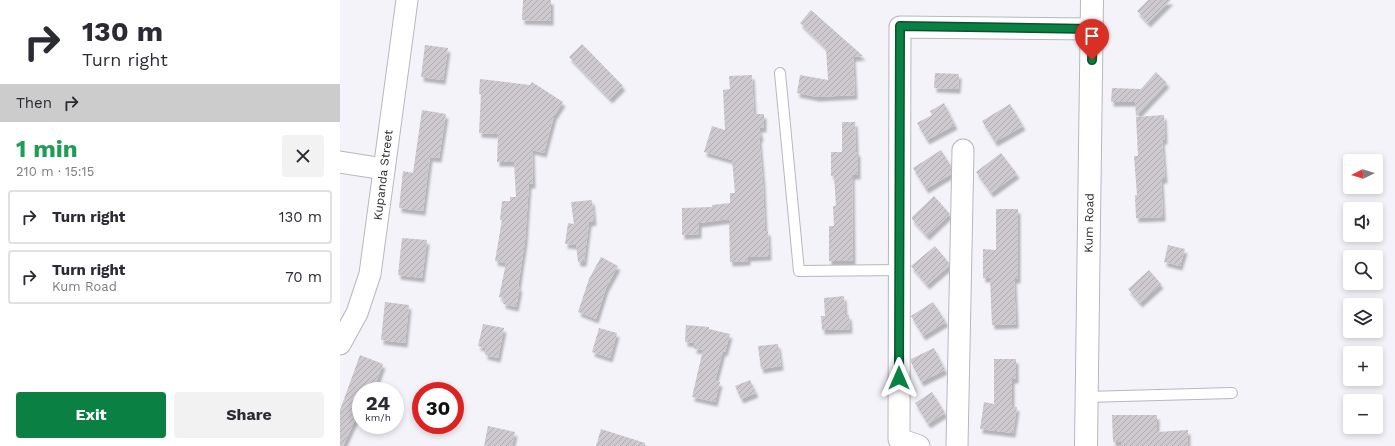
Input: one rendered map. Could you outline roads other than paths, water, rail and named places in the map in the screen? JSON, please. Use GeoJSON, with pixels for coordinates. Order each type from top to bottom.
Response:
{"type":"FeatureCollection","features":[{"type":"Feature","properties":{"kind":"street","name":"Kupanda Street"},"geometry":{"type":"LineString","coordinates":[[340,344],[356,313],[370,274],[407,0]]}},
{"type":"Feature","properties":{"kind":"street","name":"Kum Road"},"geometry":{"type":"LineString","coordinates":[[1086,446],[1093,29],[1092,0]]}},
{"type":"Feature","properties":{"kind":"street"},"geometry":{"type":"LineString","coordinates":[[920,446],[897,442],[900,270],[900,26],[1093,29]]}},
{"type":"Feature","properties":{"kind":"street"},"geometry":{"type":"LineString","coordinates":[[957,446],[963,150]]}},
{"type":"Feature","properties":{"kind":"street"},"geometry":{"type":"LineString","coordinates":[[340,162],[384,169]]}},
{"type":"Feature","properties":{"kind":"lane"},"geometry":{"type":"LineString","coordinates":[[780,73],[799,271],[900,270]]}},
{"type":"Feature","properties":{"kind":"lane"},"geometry":{"type":"LineString","coordinates":[[1086,397],[1232,393]]}}]}
